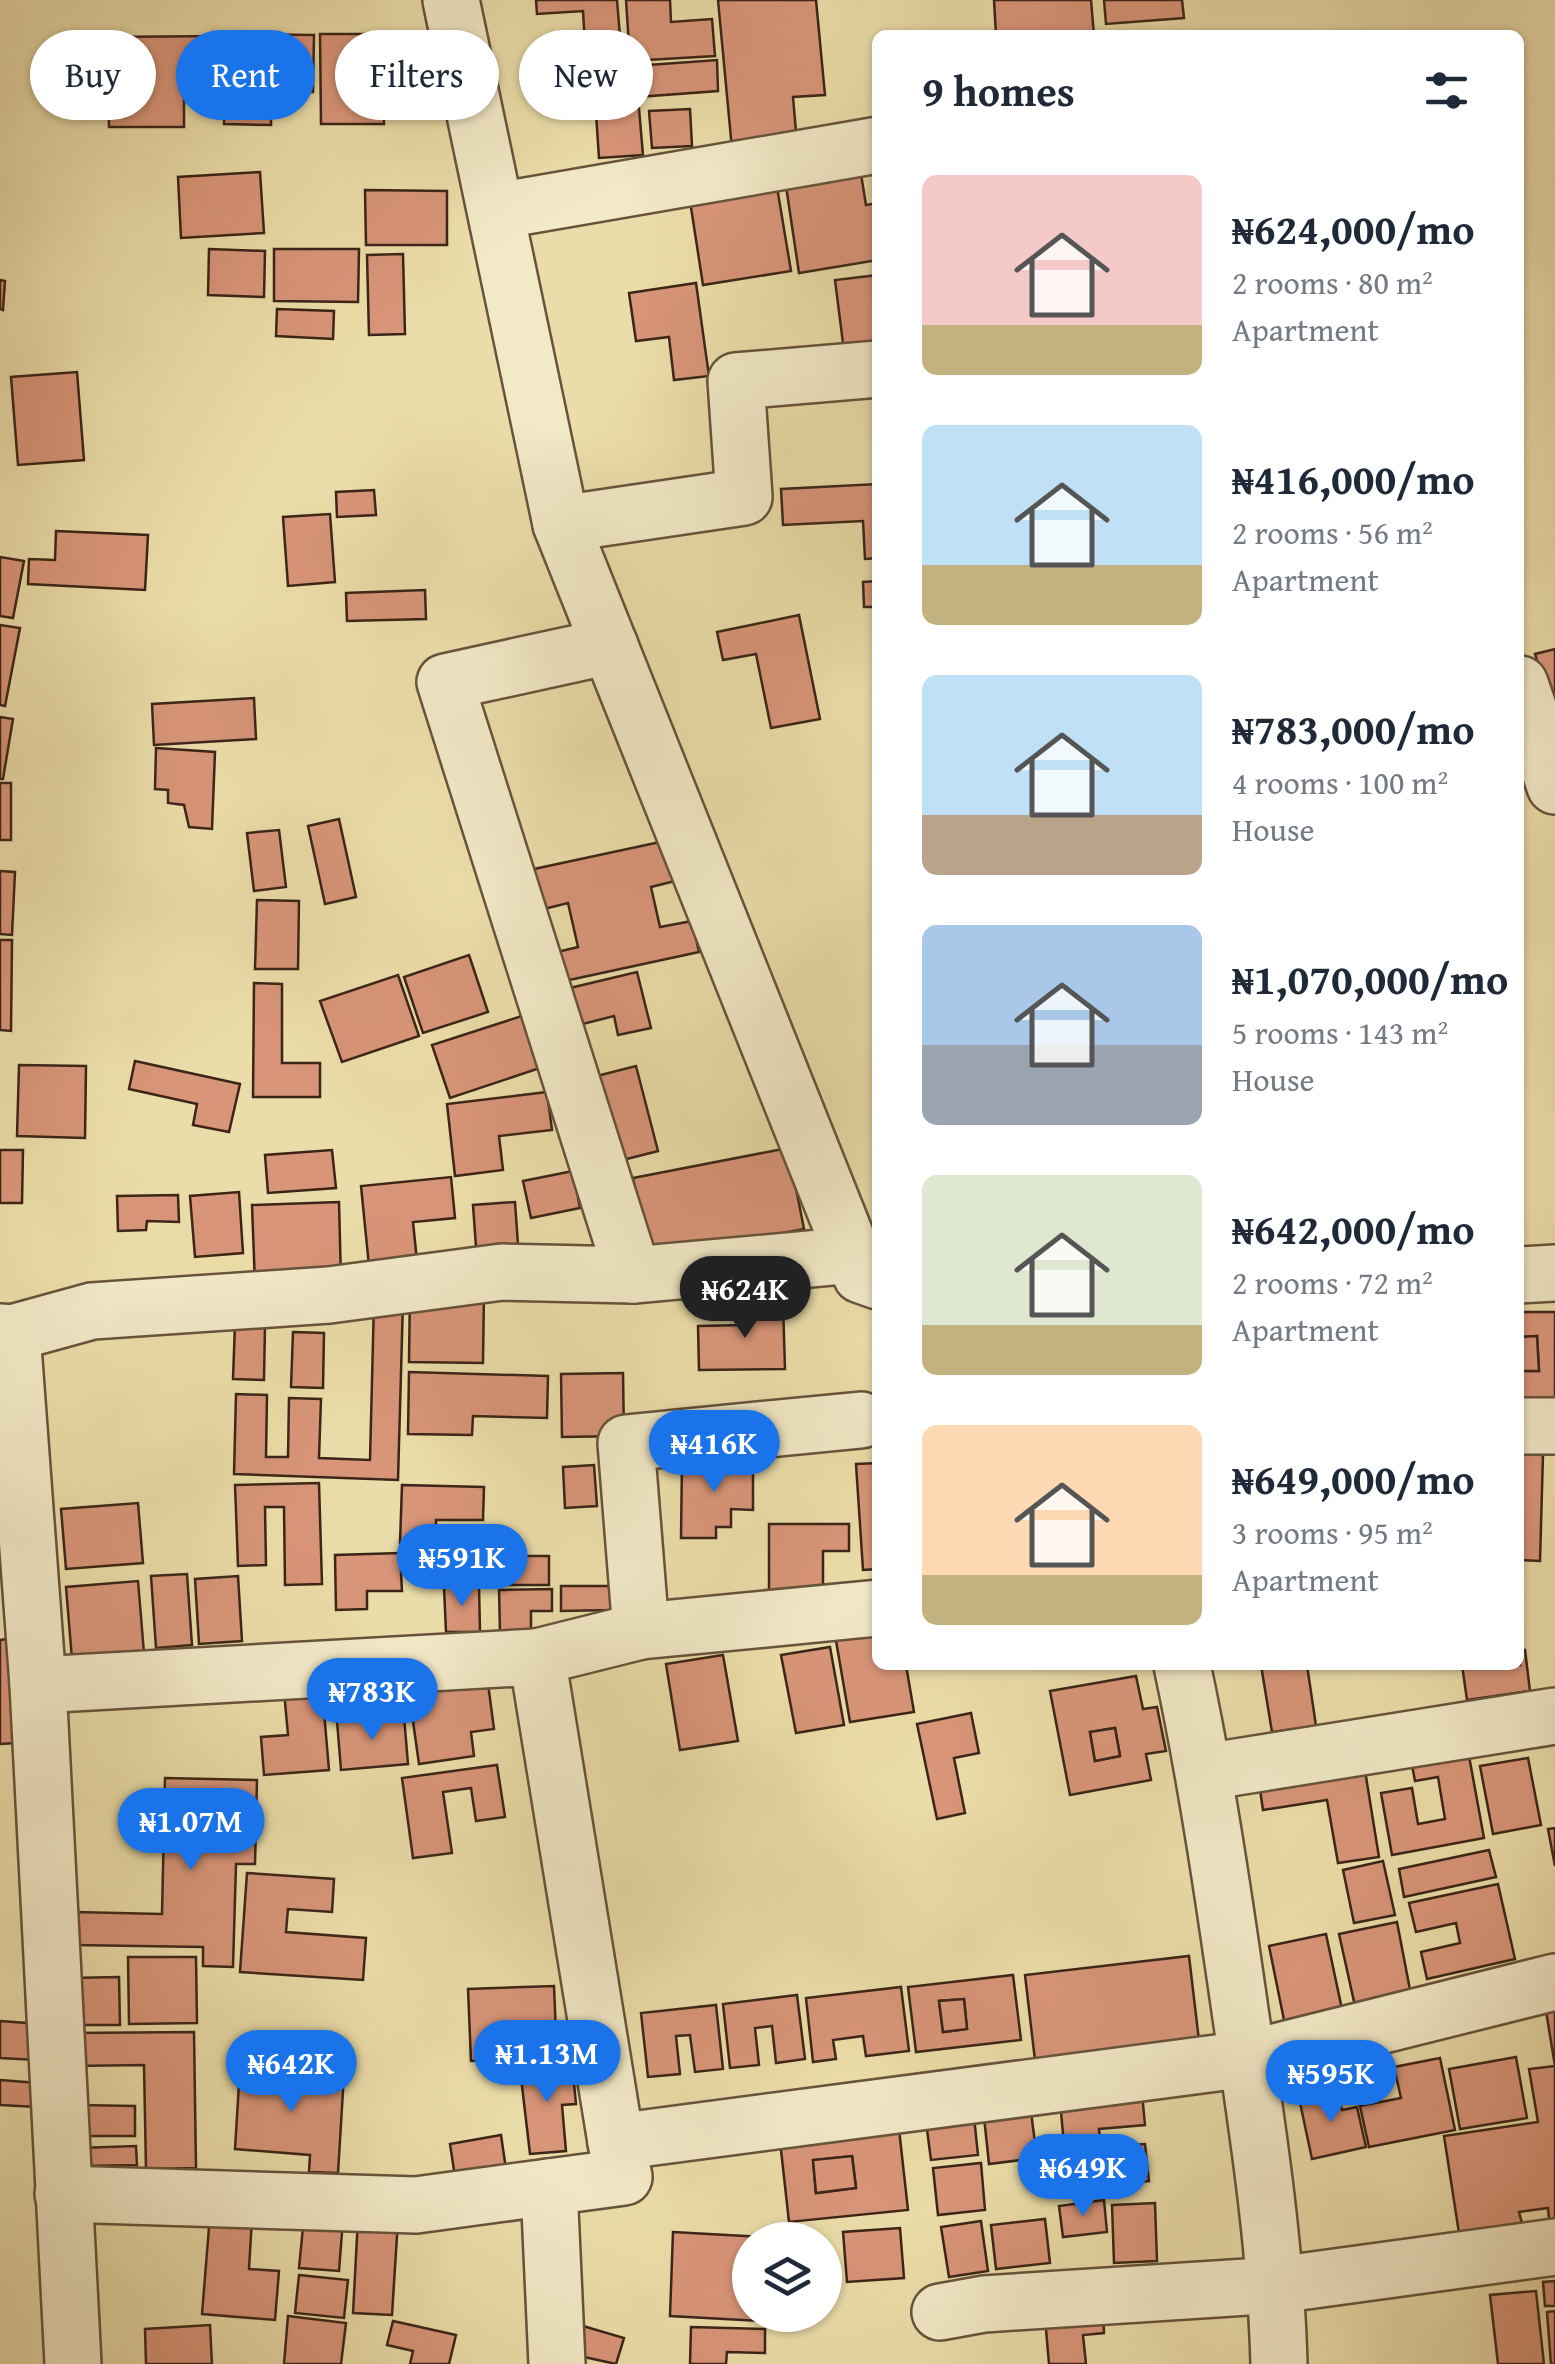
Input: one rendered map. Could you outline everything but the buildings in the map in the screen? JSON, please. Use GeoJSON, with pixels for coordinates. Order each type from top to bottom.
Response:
{"type":"FeatureCollection","features":[{"type":"Feature","properties":{"kind":"street"},"geometry":{"type":"LineString","coordinates":[[73,2364],[38,1685],[6,1332],[92,1311],[330,1295],[502,1272],[632,1275],[865,1268],[561,524],[451,0]]}},
{"type":"Feature","properties":{"kind":"street"},"geometry":{"type":"LineString","coordinates":[[496,211],[872,146]]}},
{"type":"Feature","properties":{"kind":"street"},"geometry":{"type":"LineString","coordinates":[[561,524],[744,497],[736,380],[872,369]]}},
{"type":"Feature","properties":{"kind":"street"},"geometry":{"type":"LineString","coordinates":[[610,646],[445,682],[632,1275]]}},
{"type":"Feature","properties":{"kind":"street"},"geometry":{"type":"LineString","coordinates":[[1524,696],[1555,786]]}},
{"type":"Feature","properties":{"kind":"street"},"geometry":{"type":"LineString","coordinates":[[1524,1275],[1555,1273]]}},
{"type":"Feature","properties":{"kind":"street"},"geometry":{"type":"LineString","coordinates":[[641,1631],[626,1443],[861,1420]]}},
{"type":"Feature","properties":{"kind":"street"},"geometry":{"type":"LineString","coordinates":[[1524,1426],[1555,1426]]}},
{"type":"Feature","properties":{"kind":"street"},"geometry":{"type":"LineString","coordinates":[[38,1685],[538,1657],[641,1631],[872,1609]]}},
{"type":"Feature","properties":{"kind":"street"},"geometry":{"type":"LineString","coordinates":[[63,2194],[416,2206],[624,2177],[538,1657]]}},
{"type":"Feature","properties":{"kind":"street"},"geometry":{"type":"LineString","coordinates":[[1183,1670],[1205,1772],[1248,2059],[1277,2284],[1279,2364]]}},
{"type":"Feature","properties":{"kind":"street"},"geometry":{"type":"LineString","coordinates":[[1205,1772],[1555,1716]]}},
{"type":"Feature","properties":{"kind":"street"},"geometry":{"type":"LineString","coordinates":[[616,2142],[1248,2059],[1555,1982]]}},
{"type":"Feature","properties":{"kind":"street"},"geometry":{"type":"LineString","coordinates":[[549,2187],[557,2364]]}},
{"type":"Feature","properties":{"kind":"street"},"geometry":{"type":"LineString","coordinates":[[940,2312],[984,2304],[1277,2284],[1555,2247]]}}]}
